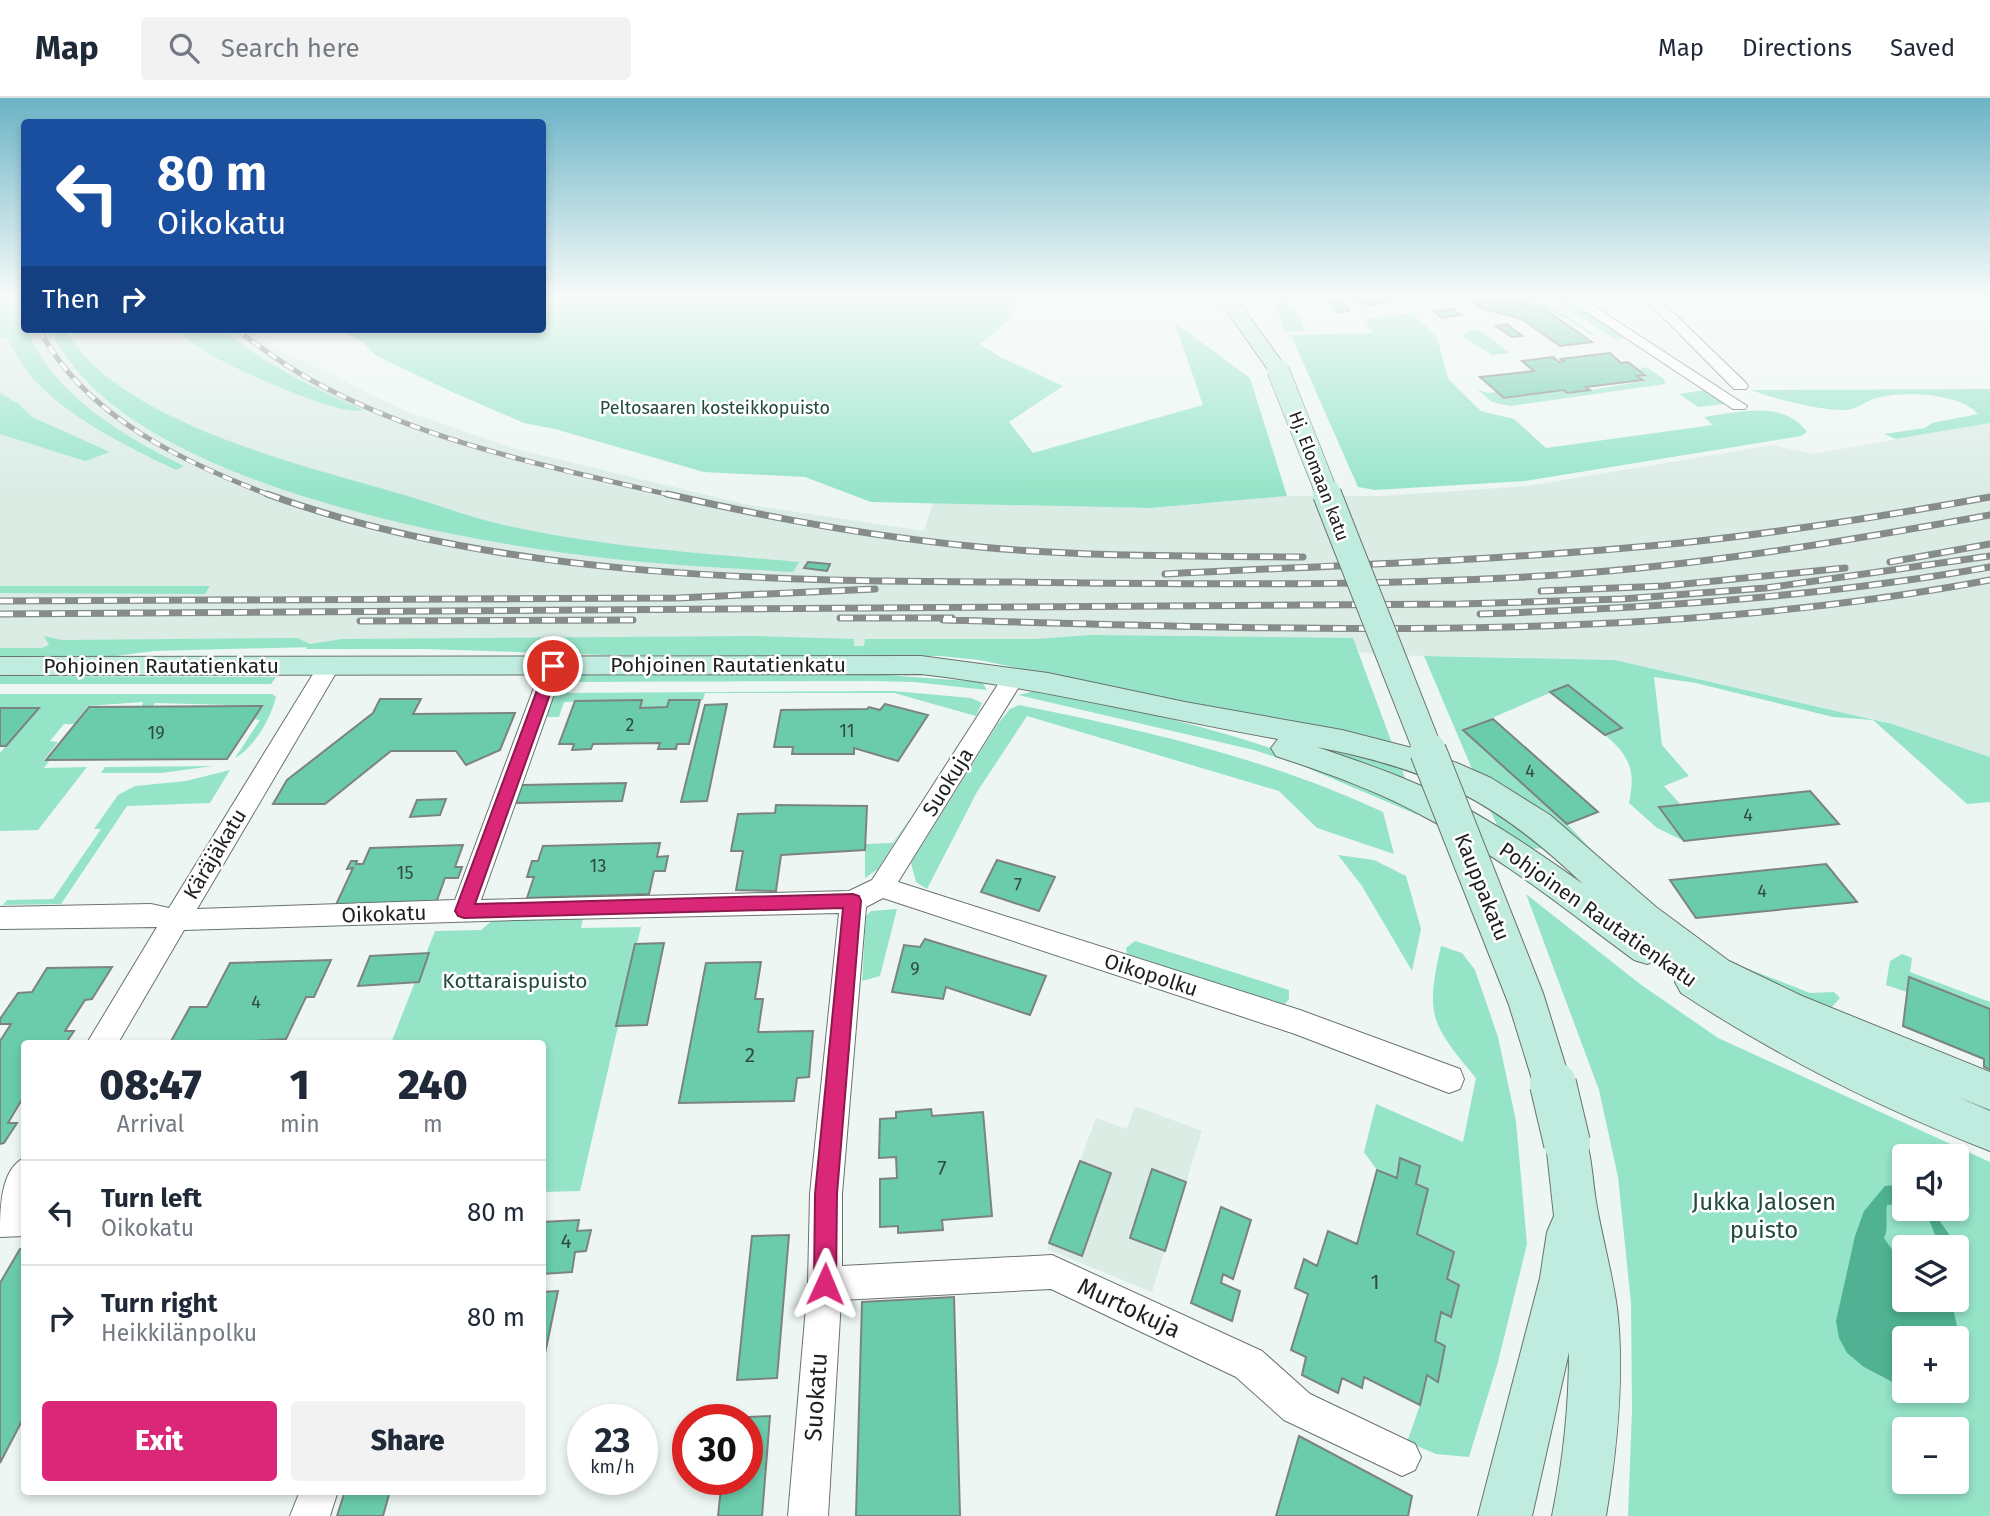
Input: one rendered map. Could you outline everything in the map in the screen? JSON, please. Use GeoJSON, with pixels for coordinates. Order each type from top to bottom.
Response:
{"type":"FeatureCollection","features":[{"type":"Feature","properties":{"kind":"street","name":"Hj. Elomaan katu"},"geometry":{"type":"LineString","coordinates":[[1273,363],[1278,370]]}},
{"type":"Feature","properties":{"kind":"street","name":"Hj. Elomaan katu"},"geometry":{"type":"LineString","coordinates":[[1276,363],[1360,581]]}},
{"type":"Feature","properties":{"kind":"street"},"geometry":{"type":"LineString","coordinates":[[1674,363],[1739,406]]}},
{"type":"Feature","properties":{"kind":"street"},"geometry":{"type":"LineString","coordinates":[[1717,363],[1740,386]]}},
{"type":"Feature","properties":{"kind":"street","name":"Kauppakatu"},"geometry":{"type":"LineString","coordinates":[[1360,581],[1526,999],[1551,1076],[1567,1143],[1574,1202],[1593,1308],[1594,1389],[1587,1472],[1578,1516]]}},
{"type":"Feature","properties":{"kind":"street","name":"Pohjoinen Rautatienkatu"},"geometry":{"type":"LineString","coordinates":[[0,666],[920,665],[1014,677],[1199,716],[1259,724],[1363,746],[1445,769],[1513,804],[1555,835],[1648,925],[1700,962],[1761,995],[1990,1091]]}},
{"type":"Feature","properties":{"kind":"street","name":"Käräjäkatu"},"geometry":{"type":"LineString","coordinates":[[104,1040],[329,666]]}},
{"type":"Feature","properties":{"kind":"street"},"geometry":{"type":"LineString","coordinates":[[464,911],[553,666]]}},
{"type":"Feature","properties":{"kind":"street","name":"Suokuja"},"geometry":{"type":"LineString","coordinates":[[867,894],[1014,677]]}},
{"type":"Feature","properties":{"kind":"street","name":"Pohjoinen Rautatienkatu"},"geometry":{"type":"LineString","coordinates":[[1199,716],[1321,760],[1453,817],[1565,890],[1758,1024],[1817,1054],[1990,1131]]}},
{"type":"Feature","properties":{"kind":"street","name":"Oikokatu"},"geometry":{"type":"LineString","coordinates":[[0,918],[151,915],[175,920],[867,894]]}},
{"type":"Feature","properties":{"kind":"street","name":"Oikopolku"},"geometry":{"type":"LineString","coordinates":[[867,894],[1300,1023],[1449,1079]]}},
{"type":"Feature","properties":{"kind":"street","name":"Suokatu"},"geometry":{"type":"LineString","coordinates":[[808,1516],[825,1284],[826,1194],[867,894]]}},
{"type":"Feature","properties":{"kind":"street"},"geometry":{"type":"LineString","coordinates":[[0,1214],[21,1178]]}},
{"type":"Feature","properties":{"kind":"street","name":"Kauppakatu"},"geometry":{"type":"LineString","coordinates":[[1505,1516],[1563,1278],[1574,1202]]}},
{"type":"Feature","properties":{"kind":"street"},"geometry":{"type":"LineString","coordinates":[[0,1221],[21,1220]]}},
{"type":"Feature","properties":{"kind":"street","name":"Murtokuja"},"geometry":{"type":"LineString","coordinates":[[825,1284],[1052,1272],[1249,1364],[1297,1407],[1402,1457]]}},
{"type":"Feature","properties":{"kind":"street"},"geometry":{"type":"LineString","coordinates":[[310,1516],[318,1495]]}},
{"type":"Feature","properties":{"kind":"shaded area"},"geometry":{"type":"Polygon","coordinates":[[[0,363],[307,363],[405,411],[516,449],[744,504],[924,531],[933,503],[1151,508],[1287,496],[1379,496],[1527,486],[1773,445],[1812,454],[1990,423],[1990,757],[1892,724],[1615,660],[1381,655],[1359,652],[476,646],[0,651],[0,363]]]}},
{"type":"Feature","properties":{"kind":"shaded area"},"geometry":{"type":"Polygon","coordinates":[[[1135,1106],[1202,1131],[1152,1292],[1047,1249],[1096,1118],[1127,1129],[1135,1106]]]}},
{"type":"Feature","properties":{"kind":"shaded area"},"geometry":{"type":"Polygon","coordinates":[[[1892,1185],[1892,1205],[1887,1205],[1884,1238],[1892,1250],[1892,1312],[1954,1312],[1957,1326],[1892,1326],[1892,1382],[1864,1367],[1847,1353],[1839,1338],[1836,1321],[1855,1236],[1864,1211],[1885,1186],[1892,1185]]]}},
{"type":"Feature","properties":{"kind":"shaded area"},"geometry":{"type":"Polygon","coordinates":[[[1930,1221],[1940,1221],[1949,1235],[1935,1235],[1930,1221]]]}},
{"type":"Feature","properties":{"kind":"green space"},"geometry":{"type":"Polygon","coordinates":[[[23,363],[46,363],[92,411],[139,442],[184,466],[176,470],[121,443],[67,409],[29,373],[23,363]]]}},
{"type":"Feature","properties":{"kind":"green space"},"geometry":{"type":"Polygon","coordinates":[[[75,363],[93,363],[124,389],[166,414],[213,435],[309,468],[487,521],[537,532],[649,548],[799,562],[793,572],[597,557],[459,535],[377,517],[293,493],[213,463],[142,426],[87,381],[75,363]]]}},
{"type":"Feature","properties":{"kind":"green space"},"geometry":{"type":"Polygon","coordinates":[[[227,363],[269,363],[363,410],[333,407],[311,400],[227,363]]]}},
{"type":"Feature","properties":{"kind":"green space","name":"Peltosaaren kosteikkopuisto"},"geometry":{"type":"Polygon","coordinates":[[[392,363],[1013,363],[1063,386],[1009,422],[1033,453],[1203,405],[1189,363],[1230,363],[1250,378],[1287,496],[1151,508],[871,502],[805,477],[704,472],[555,429],[524,423],[392,363]]]}},
{"type":"Feature","properties":{"kind":"green space"},"geometry":{"type":"Polygon","coordinates":[[[1303,363],[1444,363],[1448,379],[1481,411],[1514,419],[1546,448],[1713,425],[1704,417],[1745,411],[1786,415],[1807,432],[1801,436],[1525,481],[1375,490],[1358,487],[1303,363]]]}},
{"type":"Feature","properties":{"kind":"green space"},"geometry":{"type":"Polygon","coordinates":[[[1646,367],[1664,379],[1665,384],[1510,406],[1492,402],[1477,389],[1487,393],[1496,392],[1504,399],[1564,391],[1567,394],[1645,381],[1640,377],[1648,375],[1639,369],[1646,367]]]}},
{"type":"Feature","properties":{"kind":"green space"},"geometry":{"type":"Polygon","coordinates":[[[1990,389],[1990,423],[1896,439],[1884,434],[1925,428],[1932,423],[1978,414],[1958,401],[1930,395],[1887,396],[1872,399],[1850,410],[1836,410],[1798,404],[1752,390],[1990,389]]]}},
{"type":"Feature","properties":{"kind":"green space"},"geometry":{"type":"Polygon","coordinates":[[[1705,390],[1725,404],[1698,407],[1679,394],[1705,390]]]}},
{"type":"Feature","properties":{"kind":"green space"},"geometry":{"type":"Polygon","coordinates":[[[0,393],[20,405],[32,417],[110,452],[85,461],[0,434],[0,393]]]}},
{"type":"Feature","properties":{"kind":"green space"},"geometry":{"type":"Polygon","coordinates":[[[0,586],[210,586],[205,594],[0,593],[0,586]]]}},
{"type":"Feature","properties":{"kind":"green space"},"geometry":{"type":"Polygon","coordinates":[[[1091,635],[1353,638],[1393,746],[979,660],[940,656],[605,655],[426,649],[306,649],[307,647],[154,651],[108,657],[0,656],[0,648],[42,648],[49,645],[44,636],[62,640],[297,638],[310,644],[342,639],[757,636],[854,639],[854,646],[864,646],[865,639],[1036,639],[1091,635]]]}},
{"type":"Feature","properties":{"kind":"green space"},"geometry":{"type":"Polygon","coordinates":[[[1424,656],[1615,660],[1892,724],[1990,757],[1990,802],[1967,804],[1873,720],[1833,717],[1696,683],[1654,677],[1662,745],[1689,776],[1664,786],[1681,805],[1659,808],[1684,841],[1657,828],[1629,803],[1632,782],[1629,765],[1620,750],[1605,735],[1622,728],[1568,685],[1464,730],[1567,824],[1622,882],[1656,913],[1710,951],[1746,968],[1810,993],[1834,992],[1840,998],[1832,1007],[1819,1010],[1733,972],[1702,955],[1645,912],[1552,821],[1475,776],[1424,656]]]}},
{"type":"Feature","properties":{"kind":"green space"},"geometry":{"type":"Polygon","coordinates":[[[872,674],[982,682],[987,690],[914,682],[871,681],[563,682],[567,677],[577,675],[872,674]]]}},
{"type":"Feature","properties":{"kind":"green space"},"geometry":{"type":"Polygon","coordinates":[[[0,676],[276,677],[271,684],[0,684],[0,676]]]}},
{"type":"Feature","properties":{"kind":"green space"},"geometry":{"type":"Polygon","coordinates":[[[893,691],[971,698],[982,703],[976,716],[894,693],[705,693],[703,700],[670,700],[667,707],[640,708],[641,700],[564,702],[559,717],[542,717],[550,695],[556,693],[893,691]]]}},
{"type":"Feature","properties":{"kind":"green space"},"geometry":{"type":"Polygon","coordinates":[[[1035,691],[1145,713],[1252,742],[1314,764],[1416,807],[1418,815],[1305,767],[1254,750],[1018,695],[1035,691]]]}},
{"type":"Feature","properties":{"kind":"green space"},"geometry":{"type":"Polygon","coordinates":[[[0,694],[272,694],[276,697],[261,732],[249,747],[235,758],[260,720],[254,719],[262,706],[155,703],[153,706],[142,706],[143,702],[88,706],[74,724],[64,724],[50,741],[58,742],[43,761],[49,761],[44,768],[87,767],[38,830],[0,831],[0,753],[38,708],[0,708],[0,694]]]}},
{"type":"Feature","properties":{"kind":"green space"},"geometry":{"type":"Polygon","coordinates":[[[1019,705],[1204,748],[1295,776],[1339,793],[1383,812],[1394,854],[1317,828],[1279,791],[1027,716],[977,792],[927,889],[916,882],[911,863],[997,725],[1010,709],[1019,705]]]}},
{"type":"Feature","properties":{"kind":"green space"},"geometry":{"type":"Polygon","coordinates":[[[1321,747],[1399,761],[1409,789],[1321,751],[1321,747]]]}},
{"type":"Feature","properties":{"kind":"green space"},"geometry":{"type":"Polygon","coordinates":[[[213,766],[161,773],[101,773],[105,767],[213,766]]]}},
{"type":"Feature","properties":{"kind":"green space"},"geometry":{"type":"Polygon","coordinates":[[[230,770],[210,803],[127,806],[61,904],[3,905],[7,900],[53,899],[101,829],[94,829],[118,795],[135,786],[186,781],[230,770]]]}},
{"type":"Feature","properties":{"kind":"green space"},"geometry":{"type":"Polygon","coordinates":[[[1482,793],[1548,848],[1525,849],[1504,840],[1482,793]]]}},
{"type":"Feature","properties":{"kind":"green space"},"geometry":{"type":"Polygon","coordinates":[[[911,816],[878,869],[865,878],[865,844],[893,843],[911,816]]]}},
{"type":"Feature","properties":{"kind":"green space"},"geometry":{"type":"Polygon","coordinates":[[[1338,855],[1374,860],[1406,876],[1421,929],[1412,971],[1362,886],[1338,855]]]}},
{"type":"Feature","properties":{"kind":"green space","name":"Jukka Jalosen puisto"},"geometry":{"type":"Polygon","coordinates":[[[1526,894],[1640,984],[1718,1038],[1951,1144],[1892,1144],[1892,1221],[1969,1221],[1969,1152],[1990,1162],[1990,1516],[1628,1516],[1632,1410],[1631,1303],[1618,1177],[1599,1090],[1526,894]]]}},
{"type":"Feature","properties":{"kind":"green space"},"geometry":{"type":"Polygon","coordinates":[[[897,909],[880,976],[862,981],[866,916],[871,911],[897,909]]]}},
{"type":"Feature","properties":{"kind":"green space","name":"Kottaraispuisto"},"geometry":{"type":"Polygon","coordinates":[[[583,918],[581,928],[641,927],[580,1191],[546,1192],[546,1040],[392,1040],[435,931],[481,930],[493,920],[583,918]]]}},
{"type":"Feature","properties":{"kind":"green space"},"geometry":{"type":"Polygon","coordinates":[[[1135,941],[1289,990],[1289,999],[1284,1005],[1127,954],[1126,948],[1135,941]]]}},
{"type":"Feature","properties":{"kind":"green space"},"geometry":{"type":"Polygon","coordinates":[[[1441,946],[1462,953],[1475,970],[1498,1037],[1516,1121],[1527,1244],[1498,1362],[1469,1457],[1436,1454],[1407,1442],[1427,1375],[1439,1381],[1445,1346],[1435,1341],[1441,1312],[1452,1316],[1459,1285],[1447,1279],[1454,1252],[1417,1234],[1428,1189],[1416,1184],[1420,1166],[1401,1158],[1397,1178],[1377,1170],[1364,1152],[1376,1104],[1463,1142],[1476,1078],[1449,1044],[1436,1018],[1433,989],[1441,946]]]}},
{"type":"Feature","properties":{"kind":"green space"},"geometry":{"type":"Polygon","coordinates":[[[1902,954],[1912,958],[1910,972],[1990,1002],[1990,1009],[1886,985],[1890,961],[1902,954]]]}},
{"type":"Feature","properties":{"kind":"building"},"geometry":{"type":"Polygon","coordinates":[[[1525,363],[1630,363],[1645,375],[1637,376],[1643,380],[1586,387],[1590,390],[1567,393],[1564,390],[1504,398],[1480,377],[1534,371],[1525,363]]]}},
{"type":"Feature","properties":{"kind":"building"},"geometry":{"type":"Polygon","coordinates":[[[808,562],[830,564],[827,571],[804,568],[808,562]]]}},
{"type":"Feature","properties":{"kind":"building"},"geometry":{"type":"Polygon","coordinates":[[[1568,685],[1622,728],[1605,735],[1550,692],[1568,685]]]}},
{"type":"Feature","properties":{"kind":"building"},"geometry":{"type":"Polygon","coordinates":[[[380,699],[421,699],[413,714],[515,713],[500,750],[466,765],[456,751],[391,751],[325,804],[273,804],[287,780],[373,713],[380,699]]]}},
{"type":"Feature","properties":{"kind":"building"},"geometry":{"type":"Polygon","coordinates":[[[642,700],[640,708],[667,707],[669,700],[700,700],[689,744],[677,744],[676,749],[658,749],[660,743],[593,744],[591,749],[572,750],[574,744],[559,744],[575,701],[642,700]]]}},
{"type":"Feature","properties":{"kind":"building"},"geometry":{"type":"Polygon","coordinates":[[[727,704],[707,801],[681,802],[705,705],[727,704]]]}},
{"type":"Feature","properties":{"kind":"building"},"geometry":{"type":"Polygon","coordinates":[[[885,704],[928,715],[898,761],[854,748],[854,754],[792,754],[793,747],[774,747],[781,710],[869,707],[880,710],[885,704]]]}},
{"type":"Feature","properties":{"kind":"building"},"geometry":{"type":"Polygon","coordinates":[[[262,706],[227,759],[46,760],[89,707],[262,706]]]}},
{"type":"Feature","properties":{"kind":"building"},"geometry":{"type":"Polygon","coordinates":[[[0,708],[39,708],[6,746],[0,746],[0,708]]]}},
{"type":"Feature","properties":{"kind":"building"},"geometry":{"type":"Polygon","coordinates":[[[1493,719],[1598,812],[1567,824],[1463,730],[1493,719]]]}},
{"type":"Feature","properties":{"kind":"building"},"geometry":{"type":"Polygon","coordinates":[[[626,783],[622,801],[516,803],[522,785],[626,783]]]}},
{"type":"Feature","properties":{"kind":"building"},"geometry":{"type":"Polygon","coordinates":[[[1810,791],[1839,824],[1684,841],[1659,807],[1810,791]]]}},
{"type":"Feature","properties":{"kind":"building"},"geometry":{"type":"Polygon","coordinates":[[[446,799],[440,815],[410,817],[417,800],[446,799]]]}},
{"type":"Feature","properties":{"kind":"building"},"geometry":{"type":"Polygon","coordinates":[[[776,805],[867,806],[865,850],[781,855],[776,891],[736,890],[743,851],[731,851],[738,814],[775,813],[776,805]]]}},
{"type":"Feature","properties":{"kind":"building"},"geometry":{"type":"Polygon","coordinates":[[[660,843],[657,857],[668,856],[665,871],[654,871],[649,894],[527,898],[534,877],[527,877],[532,861],[538,861],[543,846],[660,843]]]}},
{"type":"Feature","properties":{"kind":"building"},"geometry":{"type":"Polygon","coordinates":[[[463,845],[455,867],[462,867],[458,878],[445,878],[436,903],[335,907],[353,868],[347,869],[351,861],[363,864],[370,848],[463,845]]]}},
{"type":"Feature","properties":{"kind":"building"},"geometry":{"type":"Polygon","coordinates":[[[997,860],[1055,877],[1039,911],[981,892],[997,860]]]}},
{"type":"Feature","properties":{"kind":"building"},"geometry":{"type":"Polygon","coordinates":[[[1826,864],[1857,902],[1696,918],[1670,880],[1826,864]]]}},
{"type":"Feature","properties":{"kind":"building"},"geometry":{"type":"Polygon","coordinates":[[[925,939],[1046,976],[1030,1015],[946,987],[943,999],[892,992],[904,945],[920,947],[925,939]]]}},
{"type":"Feature","properties":{"kind":"building"},"geometry":{"type":"Polygon","coordinates":[[[664,943],[647,1025],[616,1026],[635,944],[664,943]]]}},
{"type":"Feature","properties":{"kind":"building"},"geometry":{"type":"Polygon","coordinates":[[[429,953],[419,982],[358,986],[370,956],[429,953]]]}},
{"type":"Feature","properties":{"kind":"building"},"geometry":{"type":"Polygon","coordinates":[[[331,960],[314,997],[306,997],[286,1039],[172,1040],[190,1007],[207,1007],[230,963],[331,960]]]}},
{"type":"Feature","properties":{"kind":"building"},"geometry":{"type":"Polygon","coordinates":[[[761,962],[755,999],[763,999],[758,1032],[813,1031],[809,1077],[797,1078],[794,1101],[679,1103],[706,963],[761,962]]]}},
{"type":"Feature","properties":{"kind":"building"},"geometry":{"type":"Polygon","coordinates":[[[112,967],[92,999],[85,1000],[65,1031],[74,1031],[68,1040],[21,1040],[21,1101],[8,1123],[17,1123],[4,1143],[0,1144],[0,1041],[11,1024],[0,1024],[0,1019],[18,993],[32,992],[47,968],[112,967]]]}},
{"type":"Feature","properties":{"kind":"building"},"geometry":{"type":"Polygon","coordinates":[[[1909,977],[1990,1009],[1990,1070],[1984,1067],[1984,1059],[1903,1026],[1909,977]]]}},
{"type":"Feature","properties":{"kind":"building"},"geometry":{"type":"Polygon","coordinates":[[[931,1109],[932,1116],[983,1112],[992,1216],[942,1220],[943,1230],[898,1233],[898,1226],[880,1227],[880,1179],[897,1178],[896,1157],[879,1158],[880,1119],[896,1118],[896,1112],[931,1109]]]}},
{"type":"Feature","properties":{"kind":"building"},"geometry":{"type":"Polygon","coordinates":[[[1400,1158],[1420,1166],[1416,1184],[1428,1189],[1417,1234],[1454,1252],[1447,1279],[1459,1285],[1451,1317],[1441,1312],[1435,1341],[1445,1346],[1438,1382],[1427,1375],[1420,1405],[1364,1377],[1362,1388],[1342,1378],[1338,1393],[1302,1375],[1306,1357],[1291,1350],[1308,1294],[1295,1288],[1304,1259],[1317,1266],[1328,1231],[1357,1244],[1377,1170],[1397,1178],[1400,1158]]]}},
{"type":"Feature","properties":{"kind":"building"},"geometry":{"type":"Polygon","coordinates":[[[1080,1161],[1111,1173],[1082,1256],[1049,1243],[1080,1161]]]}},
{"type":"Feature","properties":{"kind":"building"},"geometry":{"type":"Polygon","coordinates":[[[1152,1169],[1186,1182],[1165,1251],[1130,1238],[1152,1169]]]}},
{"type":"Feature","properties":{"kind":"building"},"geometry":{"type":"Polygon","coordinates":[[[1221,1207],[1251,1220],[1233,1279],[1223,1274],[1221,1283],[1240,1291],[1232,1321],[1191,1303],[1221,1207]]]}},
{"type":"Feature","properties":{"kind":"building"},"geometry":{"type":"Polygon","coordinates":[[[579,1220],[577,1231],[591,1230],[586,1251],[575,1252],[572,1272],[546,1274],[546,1222],[579,1220]]]}},
{"type":"Feature","properties":{"kind":"building"},"geometry":{"type":"Polygon","coordinates":[[[789,1235],[777,1378],[737,1380],[752,1236],[789,1235]]]}},
{"type":"Feature","properties":{"kind":"building"},"geometry":{"type":"Polygon","coordinates":[[[21,1249],[21,1423],[0,1463],[0,1283],[21,1249]]]}},
{"type":"Feature","properties":{"kind":"building"},"geometry":{"type":"Polygon","coordinates":[[[558,1291],[546,1349],[546,1292],[558,1291]]]}},
{"type":"Feature","properties":{"kind":"building"},"geometry":{"type":"Polygon","coordinates":[[[954,1297],[960,1516],[856,1516],[862,1302],[954,1297]]]}},
{"type":"Feature","properties":{"kind":"building"},"geometry":{"type":"Polygon","coordinates":[[[763,1416],[770,1416],[762,1516],[718,1516],[720,1495],[763,1495],[763,1416]]]}},
{"type":"Feature","properties":{"kind":"building"},"geometry":{"type":"Polygon","coordinates":[[[1299,1436],[1412,1496],[1408,1516],[1276,1516],[1299,1436]]]}},
{"type":"Feature","properties":{"kind":"building"},"geometry":{"type":"Polygon","coordinates":[[[344,1495],[389,1495],[383,1516],[337,1516],[344,1495]]]}},
{"type":"Feature","properties":{"kind":"railway"},"geometry":{"type":"LineString","coordinates":[[62,363],[109,412],[139,433],[205,468],[272,496]]}},
{"type":"Feature","properties":{"kind":"railway"},"geometry":{"type":"LineString","coordinates":[[284,363],[353,401],[442,436],[535,463],[675,496]]}},
{"type":"Feature","properties":{"kind":"railway"},"geometry":{"type":"LineString","coordinates":[[267,494],[355,522],[446,543],[539,558],[634,569],[823,580],[1284,584],[1489,579],[1667,565],[1775,551],[1990,515]]}},
{"type":"Feature","properties":{"kind":"railway"},"geometry":{"type":"LineString","coordinates":[[667,494],[822,526],[980,547],[1101,554],[1303,557]]}},
{"type":"Feature","properties":{"kind":"railway"},"geometry":{"type":"LineString","coordinates":[[1165,574],[1428,561],[1690,542],[1803,528],[1990,497]]}},
{"type":"Feature","properties":{"kind":"railway"},"geometry":{"type":"LineString","coordinates":[[1890,562],[1990,544]]}},
{"type":"Feature","properties":{"kind":"railway"},"geometry":{"type":"LineString","coordinates":[[0,614],[1461,604],[1622,599],[1766,588],[1990,556]]}},
{"type":"Feature","properties":{"kind":"railway"},"geometry":{"type":"LineString","coordinates":[[1480,614],[1736,600],[1863,586],[1990,567]]}},
{"type":"Feature","properties":{"kind":"railway"},"geometry":{"type":"LineString","coordinates":[[1541,591],[1664,586],[1845,568]]}},
{"type":"Feature","properties":{"kind":"railway"},"geometry":{"type":"LineString","coordinates":[[943,620],[1336,628],[1600,624],[1731,615],[1861,601],[1990,580]]}},
{"type":"Feature","properties":{"kind":"railway"},"geometry":{"type":"LineString","coordinates":[[0,601],[678,598],[875,589]]}},
{"type":"Feature","properties":{"kind":"railway"},"geometry":{"type":"LineString","coordinates":[[840,618],[952,618]]}},
{"type":"Feature","properties":{"kind":"railway"},"geometry":{"type":"LineString","coordinates":[[360,621],[633,620]]}},
{"type":"Feature","properties":{"kind":"route"},"geometry":{"type":"LineString","coordinates":[[553,666],[464,911],[853,901],[826,1194],[825,1284]]}}]}
